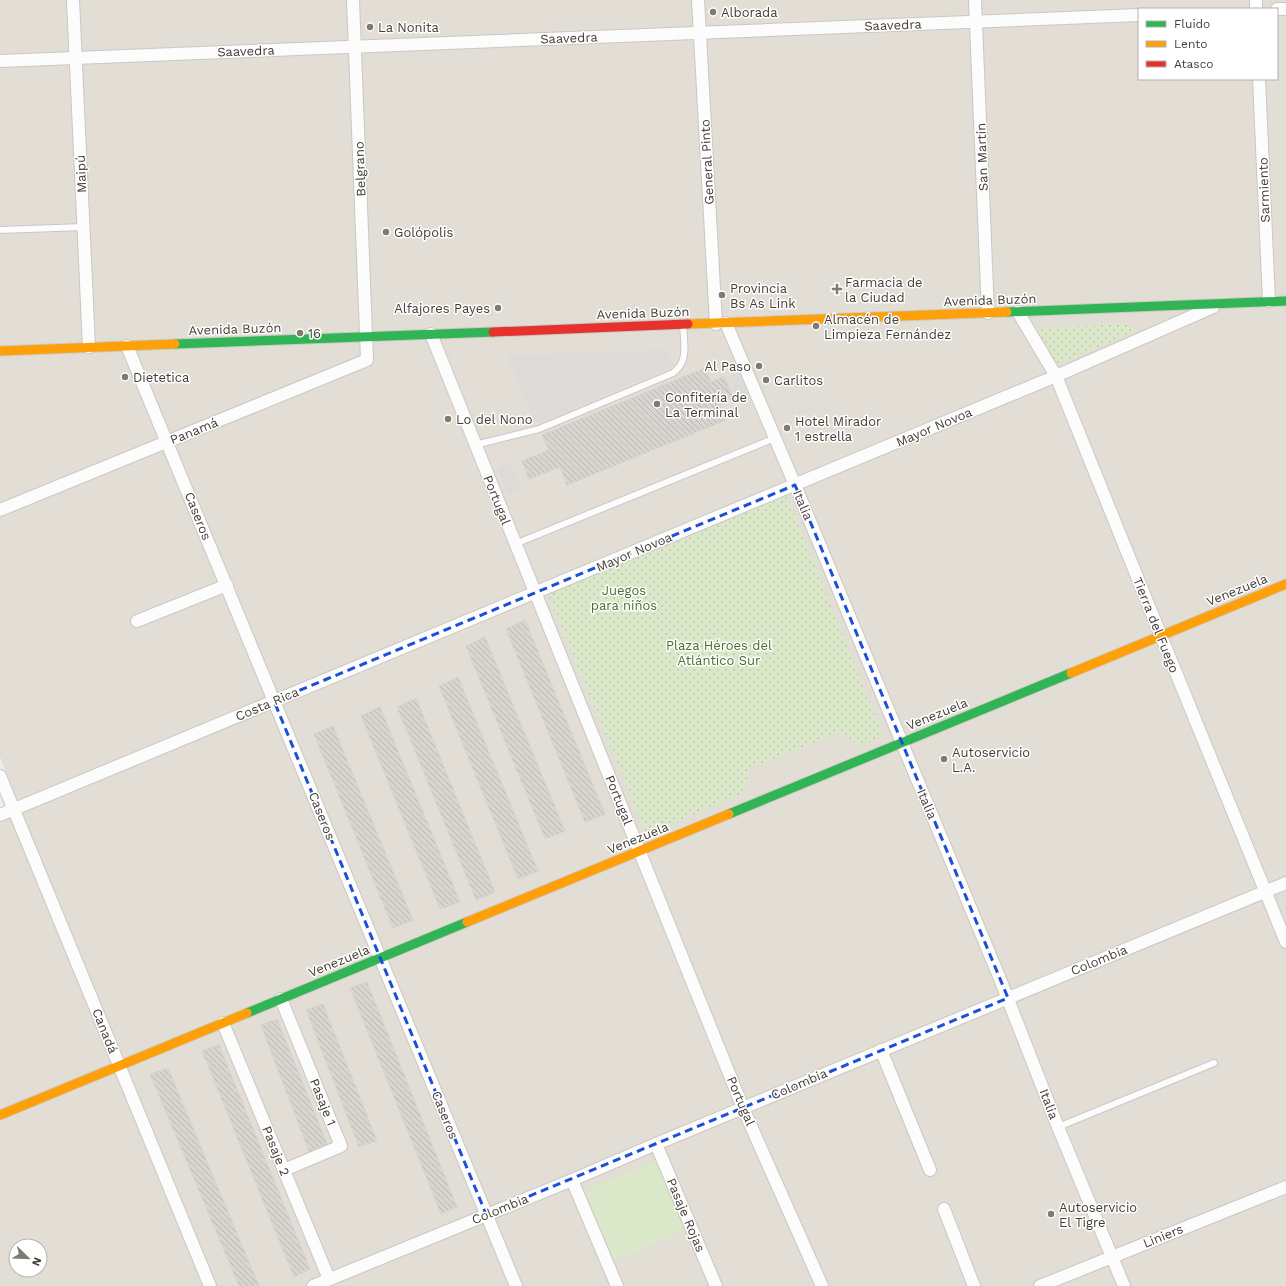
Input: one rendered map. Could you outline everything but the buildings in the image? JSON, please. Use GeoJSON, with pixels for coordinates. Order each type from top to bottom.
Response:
{"type":"FeatureCollection","features":[{"type":"Feature","properties":{"kind":"street","name":"Maipú"},"geometry":{"type":"LineString","coordinates":[[73,0],[89,347]]}},
{"type":"Feature","properties":{"kind":"street","name":"Belgrano"},"geometry":{"type":"LineString","coordinates":[[353,0],[366,337]]}},
{"type":"Feature","properties":{"kind":"street","name":"General Pinto"},"geometry":{"type":"LineString","coordinates":[[698,0],[699,32],[721,324]]}},
{"type":"Feature","properties":{"kind":"street","name":"San Martín"},"geometry":{"type":"LineString","coordinates":[[975,0],[988,313]]}},
{"type":"Feature","properties":{"kind":"street","name":"Saavedra"},"geometry":{"type":"LineString","coordinates":[[0,61],[1138,15]]}},
{"type":"Feature","properties":{"kind":"street","name":"Sarmiento"},"geometry":{"type":"LineString","coordinates":[[1259,80],[1269,302]]}},
{"type":"Feature","properties":{"kind":"street","name":"Avenida Buzón"},"geometry":{"type":"LineString","coordinates":[[0,351],[1286,301]]}},
{"type":"Feature","properties":{"kind":"street","name":"Mayor Novoa"},"geometry":{"type":"LineString","coordinates":[[535,593],[1056,376],[1220,303]]}},
{"type":"Feature","properties":{"kind":"street","name":"Tierra del Fuego"},"geometry":{"type":"LineString","coordinates":[[1018,312],[1056,376],[1286,942]]}},
{"type":"Feature","properties":{"kind":"street","name":"Italia"},"geometry":{"type":"LineString","coordinates":[[721,324],[775,438],[795,485],[1008,998],[1058,1127],[1124,1286]]}},
{"type":"Feature","properties":{"kind":"street","name":"Portugal"},"geometry":{"type":"LineString","coordinates":[[431,334],[743,1108],[822,1286]]}},
{"type":"Feature","properties":{"kind":"street","name":"Panamá"},"geometry":{"type":"LineString","coordinates":[[0,510],[367,360],[366,337]]}},
{"type":"Feature","properties":{"kind":"street","name":"Caseros"},"geometry":{"type":"LineString","coordinates":[[127,346],[516,1286]]}},
{"type":"Feature","properties":{"kind":"street","name":"Venezuela"},"geometry":{"type":"LineString","coordinates":[[0,1115],[1286,584]]}},
{"type":"Feature","properties":{"kind":"street"},"geometry":{"type":"LineString","coordinates":[[137,621],[226,585]]}},
{"type":"Feature","properties":{"kind":"street","name":"Costa Rica"},"geometry":{"type":"LineString","coordinates":[[0,815],[535,593]]}},
{"type":"Feature","properties":{"kind":"street","name":"Canadá"},"geometry":{"type":"LineString","coordinates":[[0,776],[210,1286]]}},
{"type":"Feature","properties":{"kind":"street","name":"Colombia"},"geometry":{"type":"LineString","coordinates":[[313,1286],[1286,883]]}},
{"type":"Feature","properties":{"kind":"street","name":"Pasaje 1"},"geometry":{"type":"LineString","coordinates":[[281,999],[341,1146],[284,1170]]}},
{"type":"Feature","properties":{"kind":"street","name":"Pasaje 2"},"geometry":{"type":"LineString","coordinates":[[223,1023],[329,1279]]}},
{"type":"Feature","properties":{"kind":"street"},"geometry":{"type":"LineString","coordinates":[[881,1050],[930,1170]]}},
{"type":"Feature","properties":{"kind":"street","name":"Pasaje Rojas"},"geometry":{"type":"LineString","coordinates":[[656,1144],[716,1286]]}},
{"type":"Feature","properties":{"kind":"street"},"geometry":{"type":"LineString","coordinates":[[572,1180],[617,1286]]}},
{"type":"Feature","properties":{"kind":"street","name":"Liniers"},"geometry":{"type":"LineString","coordinates":[[1040,1286],[1286,1187]]}},
{"type":"Feature","properties":{"kind":"street"},"geometry":{"type":"LineString","coordinates":[[944,1209],[974,1286]]}},
{"type":"Feature","properties":{"kind":"lane"},"geometry":{"type":"LineString","coordinates":[[0,230],[83,227]]}},
{"type":"Feature","properties":{"kind":"lane"},"geometry":{"type":"LineString","coordinates":[[475,445],[539,429],[673,373],[679,369],[684,360],[683,325]]}},
{"type":"Feature","properties":{"kind":"lane"},"geometry":{"type":"LineString","coordinates":[[515,544],[775,438]]}},
{"type":"Feature","properties":{"kind":"lane"},"geometry":{"type":"LineString","coordinates":[[1058,1127],[1214,1063]]}},
{"type":"Feature","properties":{"kind":"highlighted area"},"geometry":{"type":"Polygon","coordinates":[[[795,485],[1008,998],[486,1214],[274,701],[795,485]]]}},
{"type":"Feature","properties":{"kind":"shaded area"},"geometry":{"type":"Polygon","coordinates":[[[0,0],[1286,0],[1286,1286],[0,1286],[0,820],[22,811],[0,757],[0,0]]]}},
{"type":"Feature","properties":{"kind":"shaded area"},"geometry":{"type":"Polygon","coordinates":[[[667,350],[674,366],[537,423],[506,355],[667,350]]]}},
{"type":"Feature","properties":{"kind":"shaded area"},"geometry":{"type":"Polygon","coordinates":[[[740,371],[749,393],[737,398],[728,377],[740,371]]]}},
{"type":"Feature","properties":{"kind":"shaded area"},"geometry":{"type":"Polygon","coordinates":[[[511,463],[522,488],[508,494],[497,469],[511,463]]]}},
{"type":"Feature","properties":{"kind":"green space"},"geometry":{"type":"Polygon","coordinates":[[[1132,324],[1134,332],[1054,366],[1029,328],[1132,324]]]}},
{"type":"Feature","properties":{"kind":"green space","name":"Plaza Héroes del Atlántico Sur"},"geometry":{"type":"Polygon","coordinates":[[[787,496],[883,735],[861,746],[840,732],[749,769],[743,793],[647,835],[548,595],[787,496]]]}},
{"type":"Feature","properties":{"kind":"green space"},"geometry":{"type":"Polygon","coordinates":[[[656,1160],[685,1230],[614,1261],[584,1191],[656,1160]]]}},
{"type":"Feature","properties":{"kind":"traffic: fast"},"geometry":{"type":"LineString","coordinates":[[1007,312],[1286,301]]}},
{"type":"Feature","properties":{"kind":"traffic: fast"},"geometry":{"type":"LineString","coordinates":[[175,344],[493,332]]}},
{"type":"Feature","properties":{"kind":"traffic: fast"},"geometry":{"type":"LineString","coordinates":[[729,814],[1071,673]]}},
{"type":"Feature","properties":{"kind":"traffic: fast"},"geometry":{"type":"LineString","coordinates":[[247,1013],[467,922]]}},
{"type":"Feature","properties":{"kind":"traffic: slow"},"geometry":{"type":"LineString","coordinates":[[688,324],[1007,312]]}},
{"type":"Feature","properties":{"kind":"traffic: slow"},"geometry":{"type":"LineString","coordinates":[[0,351],[175,344]]}},
{"type":"Feature","properties":{"kind":"traffic: slow"},"geometry":{"type":"LineString","coordinates":[[1071,673],[1286,584]]}},
{"type":"Feature","properties":{"kind":"traffic: slow"},"geometry":{"type":"LineString","coordinates":[[467,922],[729,814]]}},
{"type":"Feature","properties":{"kind":"traffic: slow"},"geometry":{"type":"LineString","coordinates":[[0,1115],[247,1013]]}},
{"type":"Feature","properties":{"kind":"traffic: jam"},"geometry":{"type":"LineString","coordinates":[[493,332],[688,324]]}},
{"type":"Feature","properties":{"kind":"place","name":"Alborada"},"geometry":{"type":"Point","coordinates":[713,12]}},
{"type":"Feature","properties":{"kind":"place","name":"La Nonita"},"geometry":{"type":"Point","coordinates":[370,27]}},
{"type":"Feature","properties":{"kind":"place","name":"Golópolis"},"geometry":{"type":"Point","coordinates":[386,232]}},
{"type":"Feature","properties":{"kind":"place","name":"Farmacia de la Ciudad"},"geometry":{"type":"Point","coordinates":[837,289]}},
{"type":"Feature","properties":{"kind":"place","name":"Provincia Bs As Link"},"geometry":{"type":"Point","coordinates":[722,295]}},
{"type":"Feature","properties":{"kind":"place","name":"Alfajores Payes"},"geometry":{"type":"Point","coordinates":[498,308]}},
{"type":"Feature","properties":{"kind":"place","name":"Almacén de Limpieza Fernández"},"geometry":{"type":"Point","coordinates":[816,326]}},
{"type":"Feature","properties":{"kind":"place","name":"16"},"geometry":{"type":"Point","coordinates":[300,333]}},
{"type":"Feature","properties":{"kind":"place","name":"Al Paso"},"geometry":{"type":"Point","coordinates":[759,366]}},
{"type":"Feature","properties":{"kind":"place","name":"Dietetica"},"geometry":{"type":"Point","coordinates":[125,377]}},
{"type":"Feature","properties":{"kind":"place","name":"Carlitos"},"geometry":{"type":"Point","coordinates":[766,380]}},
{"type":"Feature","properties":{"kind":"place","name":"Confitería de La Terminal"},"geometry":{"type":"Point","coordinates":[657,404]}},
{"type":"Feature","properties":{"kind":"place","name":"Lo del Nono"},"geometry":{"type":"Point","coordinates":[448,419]}},
{"type":"Feature","properties":{"kind":"place","name":"Hotel Mirador 1 estrella"},"geometry":{"type":"Point","coordinates":[787,428]}},
{"type":"Feature","properties":{"kind":"place","name":"Autoservicio L.A."},"geometry":{"type":"Point","coordinates":[944,759]}},
{"type":"Feature","properties":{"kind":"place","name":"Autoservicio El Tigre"},"geometry":{"type":"Point","coordinates":[1051,1214]}},
{"type":"Feature","properties":{"kind":"park label","name":"Juegos para niños"},"geometry":{"type":"Point","coordinates":[624,598]}}]}
